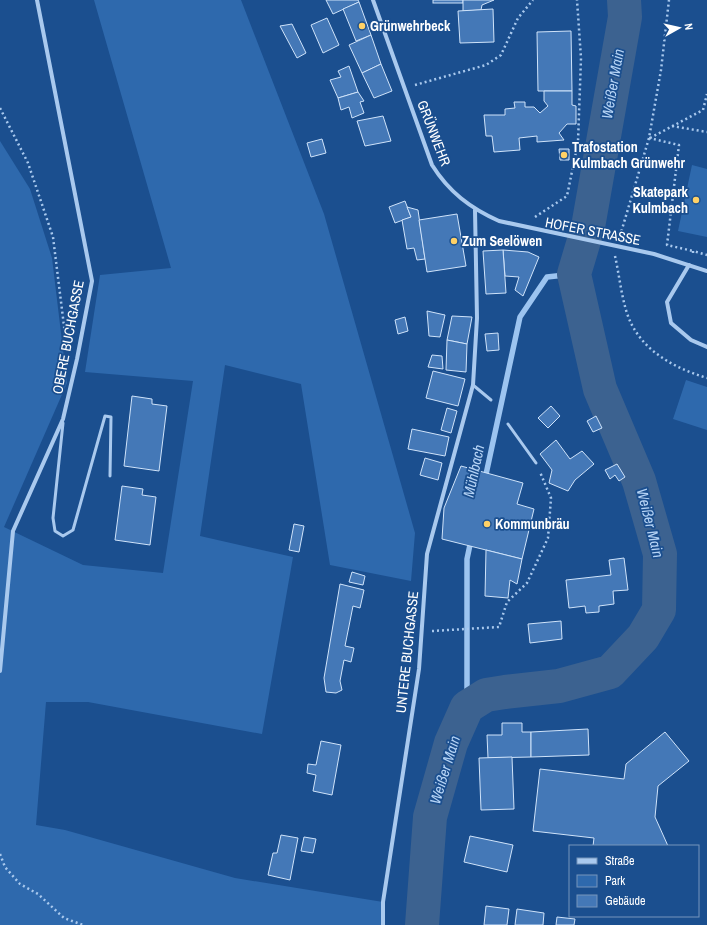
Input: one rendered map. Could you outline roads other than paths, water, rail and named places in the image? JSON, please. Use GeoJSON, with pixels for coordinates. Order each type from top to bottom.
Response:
{"type":"FeatureCollection","features":[{"type":"Feature","properties":{"kind":"street","name":"OBERE BUCHGASSE"},"geometry":{"type":"LineString","coordinates":[[0,671],[13,531],[63,419],[77,360],[92,281],[37,0]]}},
{"type":"Feature","properties":{"kind":"street","name":"GRÜNWEHR"},"geometry":{"type":"LineString","coordinates":[[373,0],[432,165],[442,181],[475,210]]}},
{"type":"Feature","properties":{"kind":"street","name":"HOFER STRASSE"},"geometry":{"type":"LineString","coordinates":[[475,210],[499,221],[521,227],[654,254],[707,271]]}},
{"type":"Feature","properties":{"kind":"street"},"geometry":{"type":"LineString","coordinates":[[473,385],[477,318],[475,210]]}},
{"type":"Feature","properties":{"kind":"street"},"geometry":{"type":"LineString","coordinates":[[689,266],[667,302],[671,323],[691,340],[707,347]]}},
{"type":"Feature","properties":{"kind":"street","name":"UNTERE BUCHGASSE"},"geometry":{"type":"LineString","coordinates":[[383,925],[383,902],[419,669],[427,554],[473,385]]}},
{"type":"Feature","properties":{"kind":"lane"},"geometry":{"type":"LineString","coordinates":[[473,385],[490,400]]}},
{"type":"Feature","properties":{"kind":"lane"},"geometry":{"type":"LineString","coordinates":[[63,419],[53,518],[55,531],[63,536],[74,530],[105,416],[111,416],[110,476]]}},
{"type":"Feature","properties":{"kind":"lane"},"geometry":{"type":"LineString","coordinates":[[508,424],[536,463]]}},
{"type":"Feature","properties":{"kind":"waterway","name":"Weißer Main"},"geometry":{"type":"LineString","coordinates":[[422,925],[430,817],[451,743],[467,707],[486,695],[559,686],[610,672],[643,637],[659,610],[660,554],[639,481],[600,389],[574,274],[588,227],[625,17],[624,0]]}},
{"type":"Feature","properties":{"kind":"waterway","name":"Mühlbach"},"geometry":{"type":"LineString","coordinates":[[485,479],[520,317],[547,277],[574,274]]}},
{"type":"Feature","properties":{"kind":"waterway","name":"Mühlbach"},"geometry":{"type":"LineString","coordinates":[[467,707],[467,559],[471,540]]}},
{"type":"Feature","properties":{"kind":"place","name":"Grünwehrbeck"},"geometry":{"type":"Point","coordinates":[362,26]}},
{"type":"Feature","properties":{"kind":"place","name":"Trafostation Kulmbach Grünwehr"},"geometry":{"type":"Point","coordinates":[564,155]}},
{"type":"Feature","properties":{"kind":"place","name":"Skatepark Kulmbach"},"geometry":{"type":"Point","coordinates":[696,200]}},
{"type":"Feature","properties":{"kind":"place","name":"Zum Seelöwen"},"geometry":{"type":"Point","coordinates":[454,241]}},
{"type":"Feature","properties":{"kind":"place","name":"Kommunbräu"},"geometry":{"type":"Point","coordinates":[487,524]}}]}
